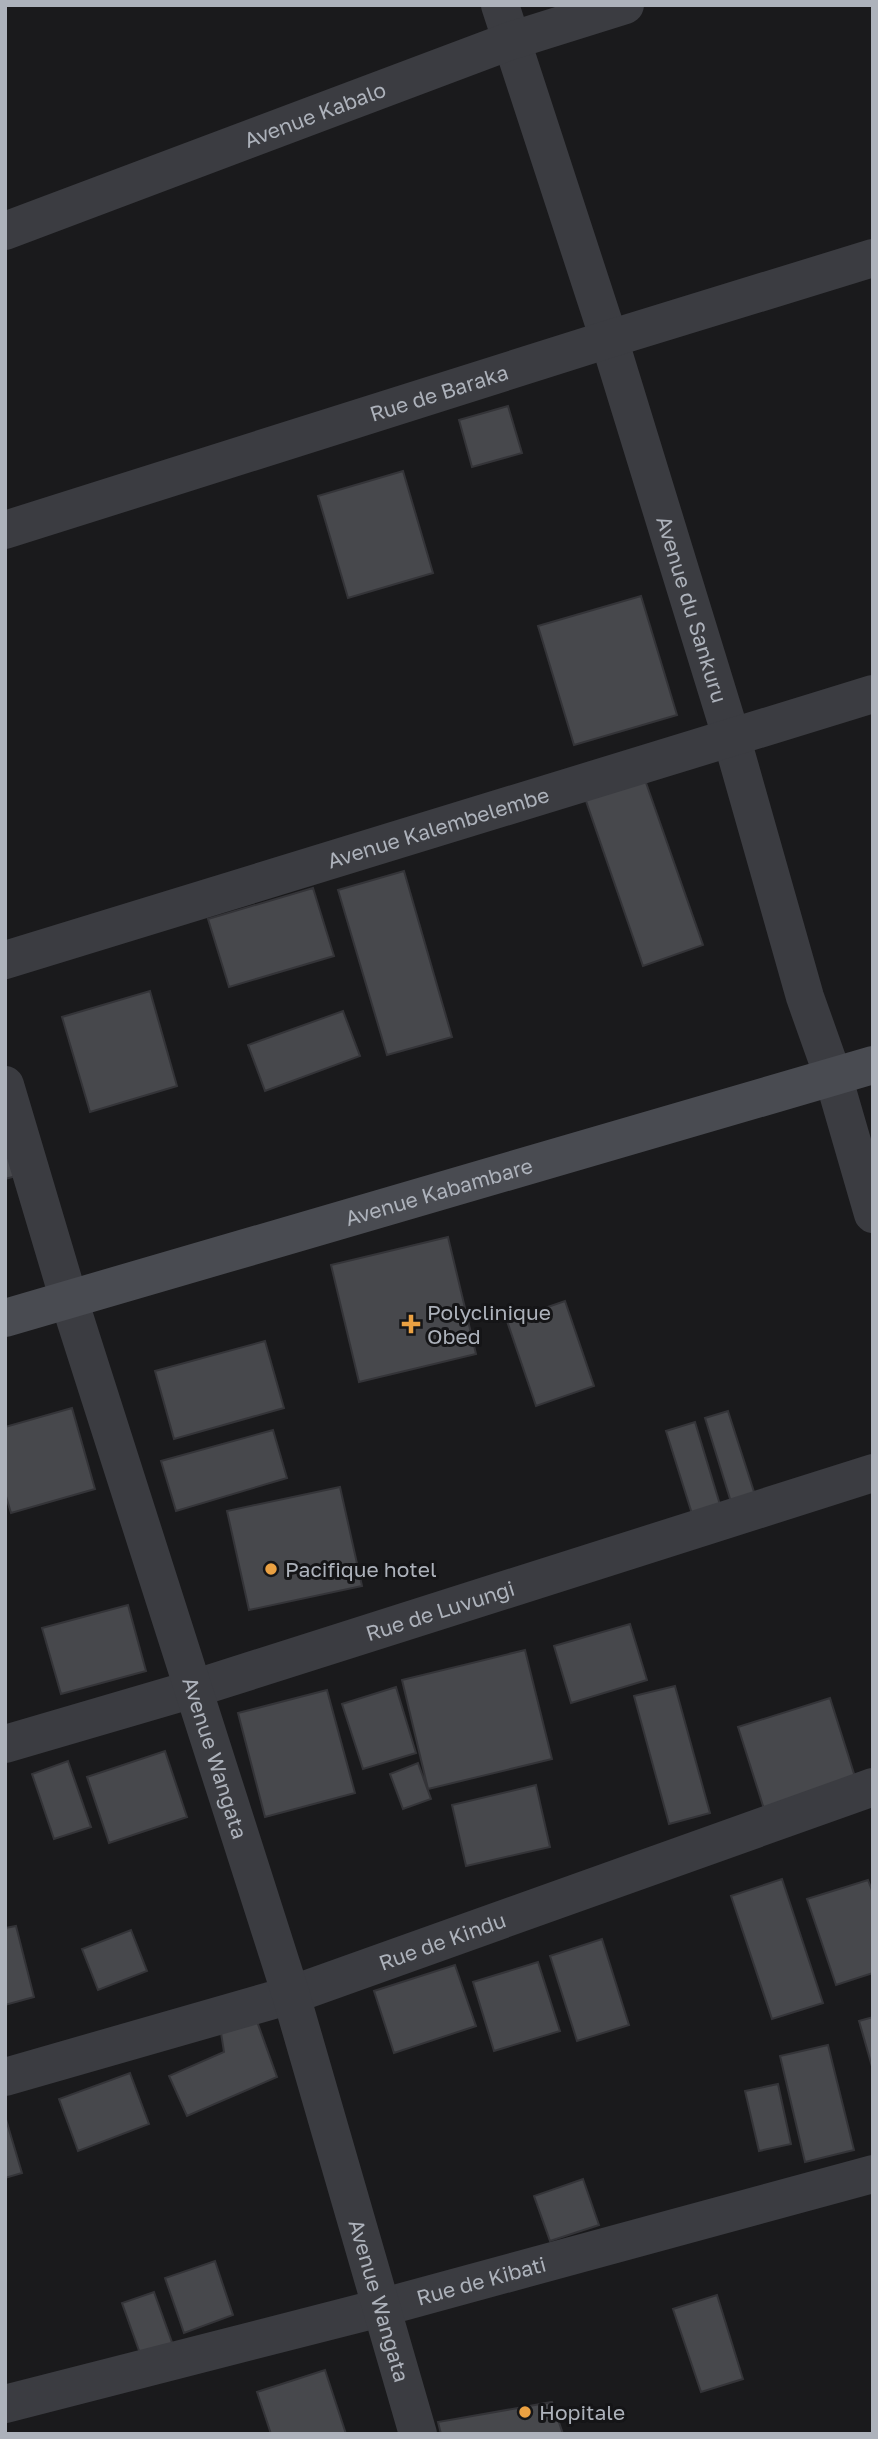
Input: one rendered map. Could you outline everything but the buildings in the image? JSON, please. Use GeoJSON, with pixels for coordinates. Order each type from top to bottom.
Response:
{"type":"FeatureCollection","features":[{"type":"Feature","properties":{"kind":"main road","name":"Avenue Kabambare"},"geometry":{"type":"LineString","coordinates":[[5,1318],[873,1065]]}},
{"type":"Feature","properties":{"kind":"street","name":"Avenue Kabalo"},"geometry":{"type":"LineString","coordinates":[[5,231],[505,23],[625,5]]}},
{"type":"Feature","properties":{"kind":"street","name":"Avenue du Sankuru"},"geometry":{"type":"LineString","coordinates":[[505,23],[608,339],[731,736],[806,997],[833,1076],[873,1214]]}},
{"type":"Feature","properties":{"kind":"street","name":"Rue de Baraka"},"geometry":{"type":"LineString","coordinates":[[5,530],[873,258]]}},
{"type":"Feature","properties":{"kind":"street","name":"Avenue Kalembelembe"},"geometry":{"type":"LineString","coordinates":[[5,960],[873,694]]}},
{"type":"Feature","properties":{"kind":"street","name":"Avenue Wangata"},"geometry":{"type":"LineString","coordinates":[[5,1085],[69,1300],[291,1995],[418,2434]]}},
{"type":"Feature","properties":{"kind":"street","name":"Rue de Luvungi"},"geometry":{"type":"LineString","coordinates":[[5,1744],[193,1689],[873,1473]]}},
{"type":"Feature","properties":{"kind":"street","name":"Rue de Kindu"},"geometry":{"type":"LineString","coordinates":[[5,2077],[291,1995],[873,1787]]}},
{"type":"Feature","properties":{"kind":"street","name":"Rue de Kibati"},"geometry":{"type":"LineString","coordinates":[[5,2404],[380,2308],[873,2174]]}},
{"type":"Feature","properties":{"kind":"place","name":"Polyclinique Obed"},"geometry":{"type":"Point","coordinates":[411,1324]}},
{"type":"Feature","properties":{"kind":"place","name":"Pacifique hotel"},"geometry":{"type":"Point","coordinates":[271,1569]}},
{"type":"Feature","properties":{"kind":"place","name":"Hopitale"},"geometry":{"type":"Point","coordinates":[525,2412]}}]}
